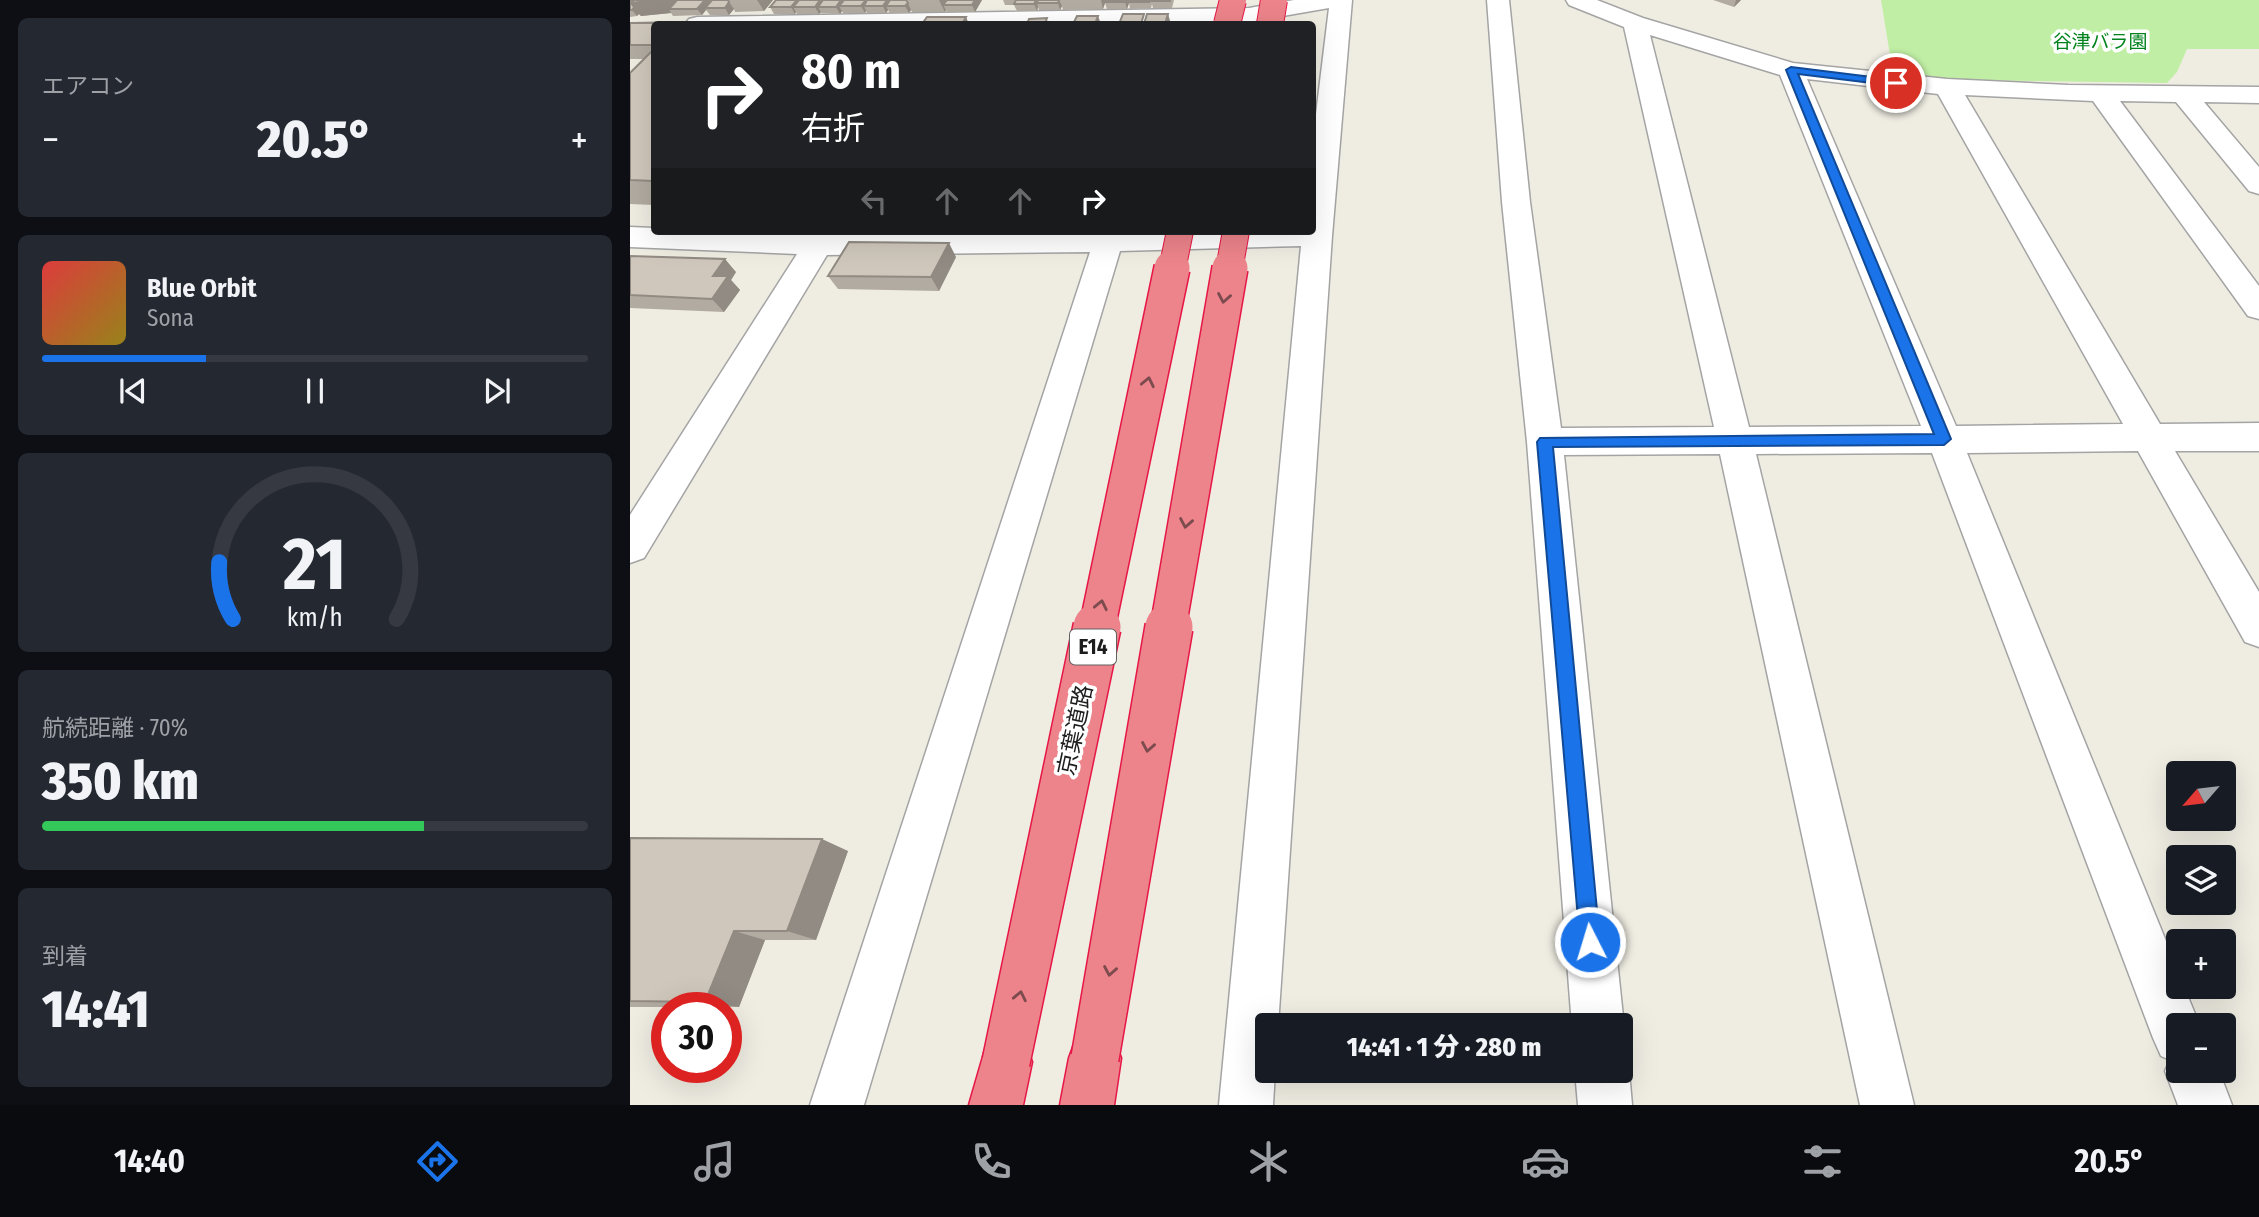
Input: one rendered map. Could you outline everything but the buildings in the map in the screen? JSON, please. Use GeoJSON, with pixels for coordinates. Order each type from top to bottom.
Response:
{"type":"FeatureCollection","features":[{"type":"Feature","properties":{"kind":"highway"},"geometry":{"type":"LineString","coordinates":[[1228,21],[1233,0]]}},
{"type":"Feature","properties":{"kind":"highway"},"geometry":{"type":"LineString","coordinates":[[1270,21],[1274,0]]}},
{"type":"Feature","properties":{"kind":"highway","name":"京葉道路"},"geometry":{"type":"LineString","coordinates":[[996,1105],[1179,235]]}},
{"type":"Feature","properties":{"kind":"highway"},"geometry":{"type":"LineString","coordinates":[[1087,1105],[1235,235]]}},
{"type":"Feature","properties":{"kind":"street"},"geometry":{"type":"LineString","coordinates":[[795,21],[1184,8],[1249,15],[1333,0]]}},
{"type":"Feature","properties":{"kind":"street"},"geometry":{"type":"LineString","coordinates":[[1246,1105],[1317,236],[1341,0]]}},
{"type":"Feature","properties":{"kind":"street"},"geometry":{"type":"LineString","coordinates":[[1498,0],[1516,202],[1545,442],[1597,1013]]}},
{"type":"Feature","properties":{"kind":"street"},"geometry":{"type":"LineString","coordinates":[[1577,0],[1635,23],[1791,70],[1947,87],[2101,94],[2259,95]]}},
{"type":"Feature","properties":{"kind":"street"},"geometry":{"type":"LineString","coordinates":[[1635,23],[1735,440],[1887,1105]]}},
{"type":"Feature","properties":{"kind":"street"},"geometry":{"type":"LineString","coordinates":[[1791,70],[1944,439],[2169,1013]]}},
{"type":"Feature","properties":{"kind":"street"},"geometry":{"type":"LineString","coordinates":[[1947,87],[2259,629]]}},
{"type":"Feature","properties":{"kind":"street"},"geometry":{"type":"LineString","coordinates":[[2101,94],[2259,308]]}},
{"type":"Feature","properties":{"kind":"street"},"geometry":{"type":"LineString","coordinates":[[2184,95],[2259,184]]}},
{"type":"Feature","properties":{"kind":"street"},"geometry":{"type":"LineString","coordinates":[[630,237],[1108,242],[1317,236]]}},
{"type":"Feature","properties":{"kind":"street"},"geometry":{"type":"LineString","coordinates":[[630,547],[823,238]]}},
{"type":"Feature","properties":{"kind":"street"},"geometry":{"type":"LineString","coordinates":[[837,1105],[1108,242]]}},
{"type":"Feature","properties":{"kind":"street"},"geometry":{"type":"LineString","coordinates":[[1545,442],[2259,437]]}},
{"type":"Feature","properties":{"kind":"street"},"geometry":{"type":"LineString","coordinates":[[1603,1083],[1605,1105]]}},
{"type":"Feature","properties":{"kind":"street"},"geometry":{"type":"LineString","coordinates":[[2197,1083],[2205,1105]]}},
{"type":"Feature","properties":{"kind":"green space","name":"谷津バラ園"},"geometry":{"type":"Polygon","coordinates":[[[1881,0],[2259,0],[2259,49],[2187,49],[2177,72],[2167,83],[1894,79],[1881,0]]]}},
{"type":"Feature","properties":{"kind":"route"},"geometry":{"type":"LineString","coordinates":[[1590,942],[1545,442],[1944,439],[1791,70],[1896,83]]}}]}
